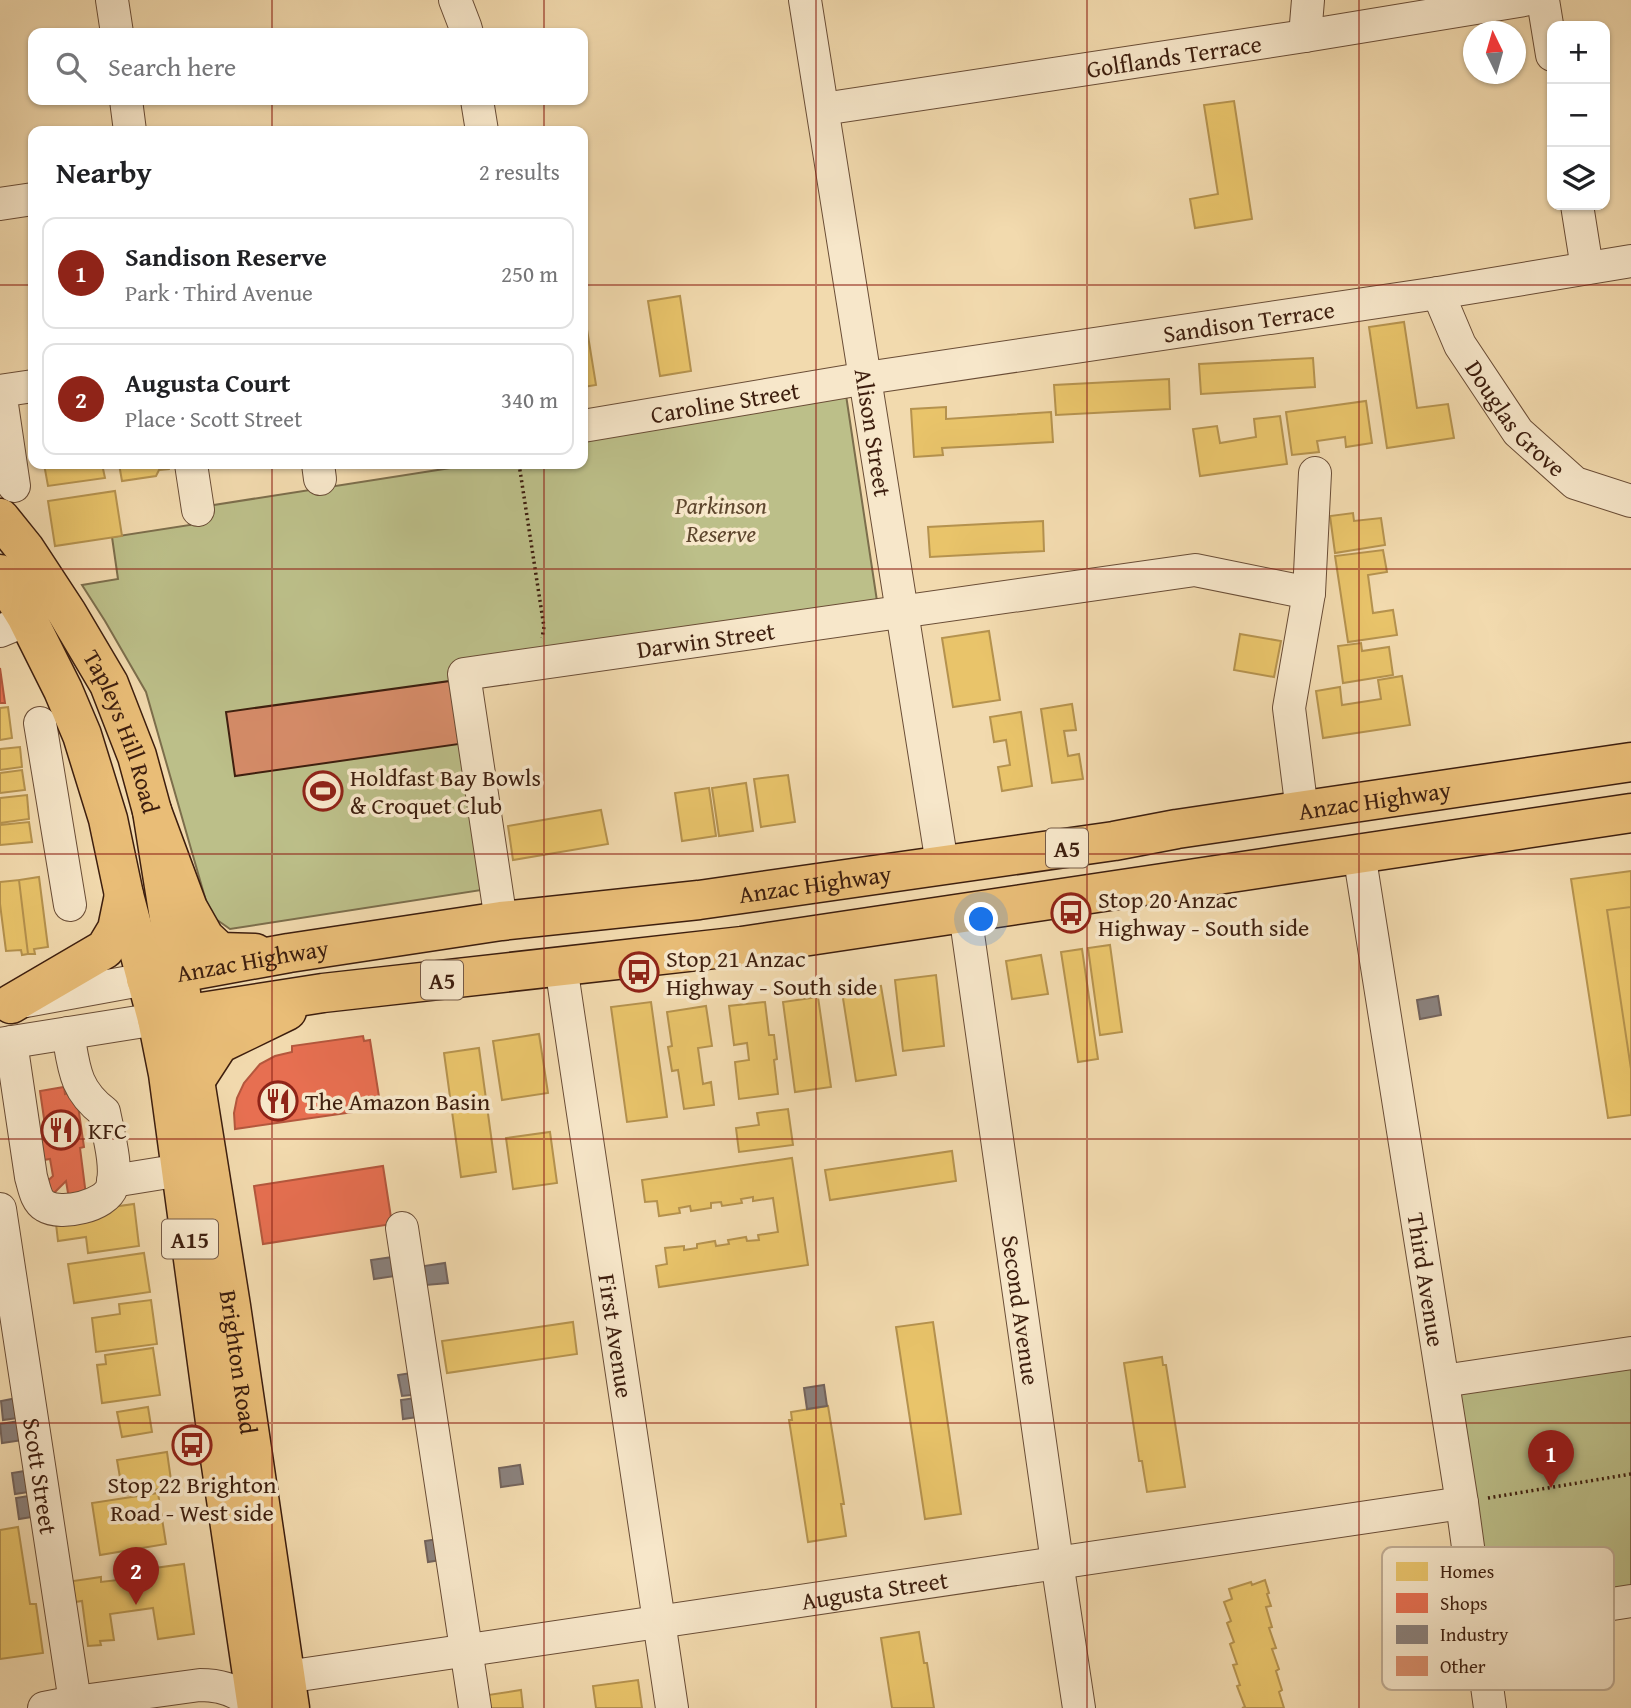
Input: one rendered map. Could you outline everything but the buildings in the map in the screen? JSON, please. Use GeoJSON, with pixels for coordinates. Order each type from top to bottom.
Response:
{"type":"FeatureCollection","features":[{"type":"Feature","properties":{"kind":"main road","name":"Tapleys Hill Road"},"geometry":{"type":"LineString","coordinates":[[7,502],[25,549],[27,614],[109,684],[137,756],[152,811],[162,976]]}},
{"type":"Feature","properties":{"kind":"main road","name":"Tapleys Hill Road"},"geometry":{"type":"LineString","coordinates":[[0,574],[27,614],[82,735],[108,819],[124,895],[162,976]]}},
{"type":"Feature","properties":{"kind":"main road","name":"Anzac Highway"},"geometry":{"type":"LineString","coordinates":[[162,976],[289,953],[501,921],[772,890],[1631,762]]}},
{"type":"Feature","properties":{"kind":"main road"},"geometry":{"type":"LineString","coordinates":[[152,811],[188,908],[205,938],[220,952],[289,953]]}},
{"type":"Feature","properties":{"kind":"main road","name":"Anzac Highway"},"geometry":{"type":"LineString","coordinates":[[170,1017],[323,993],[742,946],[1631,813]]}},
{"type":"Feature","properties":{"kind":"main road"},"geometry":{"type":"LineString","coordinates":[[1177,829],[1170,838],[1171,852],[1177,870],[1187,879]]}},
{"type":"Feature","properties":{"kind":"main road"},"geometry":{"type":"LineString","coordinates":[[1114,841],[1141,852],[1146,861],[1144,886]]}},
{"type":"Feature","properties":{"kind":"main road"},"geometry":{"type":"LineString","coordinates":[[772,890],[765,899],[768,915],[776,930],[790,939]]}},
{"type":"Feature","properties":{"kind":"main road"},"geometry":{"type":"LineString","coordinates":[[6,1005],[105,949],[117,929],[124,895]]}},
{"type":"Feature","properties":{"kind":"main road"},"geometry":{"type":"LineString","coordinates":[[698,900],[721,904],[735,912],[743,923],[745,933],[742,946]]}},
{"type":"Feature","properties":{"kind":"main road","name":"A15"},"geometry":{"type":"LineString","coordinates":[[162,976],[170,1017]]}},
{"type":"Feature","properties":{"kind":"main road"},"geometry":{"type":"LineString","coordinates":[[195,1081],[219,1044],[323,993]]}},
{"type":"Feature","properties":{"kind":"main road","name":"Brighton Road"},"geometry":{"type":"LineString","coordinates":[[170,1017],[195,1081],[288,1692]]}},
{"type":"Feature","properties":{"kind":"main road","name":"Brighton Road"},"geometry":{"type":"LineString","coordinates":[[170,1017],[168,1074],[256,1708]]}},
{"type":"Feature","properties":{"kind":"main road"},"geometry":{"type":"LineString","coordinates":[[265,1708],[288,1692]]}},
{"type":"Feature","properties":{"kind":"street"},"geometry":{"type":"LineString","coordinates":[[112,0],[116,28]]}},
{"type":"Feature","properties":{"kind":"street"},"geometry":{"type":"LineString","coordinates":[[455,0],[466,28]]}},
{"type":"Feature","properties":{"kind":"street","name":"Alison Street"},"geometry":{"type":"LineString","coordinates":[[805,0],[942,864]]}},
{"type":"Feature","properties":{"kind":"street"},"geometry":{"type":"LineString","coordinates":[[1305,36],[1308,0]]}},
{"type":"Feature","properties":{"kind":"street","name":"Golflands Terrace"},"geometry":{"type":"LineString","coordinates":[[823,109],[1524,0]]}},
{"type":"Feature","properties":{"kind":"street"},"geometry":{"type":"LineString","coordinates":[[1544,0],[1547,21]]}},
{"type":"Feature","properties":{"kind":"street"},"geometry":{"type":"LineString","coordinates":[[127,105],[129,126]]}},
{"type":"Feature","properties":{"kind":"street"},"geometry":{"type":"LineString","coordinates":[[478,105],[481,126]]}},
{"type":"Feature","properties":{"kind":"street"},"geometry":{"type":"LineString","coordinates":[[0,204],[28,200]]}},
{"type":"Feature","properties":{"kind":"street"},"geometry":{"type":"LineString","coordinates":[[1578,210],[1587,268]]}},
{"type":"Feature","properties":{"kind":"street","name":"Sandison Terrace"},"geometry":{"type":"LineString","coordinates":[[865,379],[1438,293],[1631,261]]}},
{"type":"Feature","properties":{"kind":"street","name":"Douglas Grove"},"geometry":{"type":"LineString","coordinates":[[1438,293],[1460,345],[1517,432],[1574,483],[1631,501]]}},
{"type":"Feature","properties":{"kind":"street","name":"Caroline Street"},"geometry":{"type":"LineString","coordinates":[[588,425],[865,379]]}},
{"type":"Feature","properties":{"kind":"street"},"geometry":{"type":"LineString","coordinates":[[7,502],[0,391],[28,387]]}},
{"type":"Feature","properties":{"kind":"street"},"geometry":{"type":"LineString","coordinates":[[192,469],[198,510]]}},
{"type":"Feature","properties":{"kind":"street"},"geometry":{"type":"LineString","coordinates":[[1302,811],[1289,708],[1309,593],[1315,474]]}},
{"type":"Feature","properties":{"kind":"street","name":"Darwin Street"},"geometry":{"type":"LineString","coordinates":[[501,921],[464,674],[1195,570],[1309,593]]}},
{"type":"Feature","properties":{"kind":"street"},"geometry":{"type":"LineString","coordinates":[[40,723],[69,905]]}},
{"type":"Feature","properties":{"kind":"street"},"geometry":{"type":"LineString","coordinates":[[50,790],[96,781]]}},
{"type":"Feature","properties":{"kind":"street","name":"Third Avenue"},"geometry":{"type":"LineString","coordinates":[[1359,853],[1468,1547]]}},
{"type":"Feature","properties":{"kind":"street","name":"Second Avenue"},"geometry":{"type":"LineString","coordinates":[[965,913],[1079,1708]]}},
{"type":"Feature","properties":{"kind":"street","name":"First Avenue"},"geometry":{"type":"LineString","coordinates":[[561,966],[672,1708]]}},
{"type":"Feature","properties":{"kind":"street","name":"Anzac Highway"},"geometry":{"type":"LineString","coordinates":[[6,1005],[162,976]]}},
{"type":"Feature","properties":{"kind":"street","name":"Anzac Highway"},"geometry":{"type":"LineString","coordinates":[[6,1043],[170,1017]]}},
{"type":"Feature","properties":{"kind":"street"},"geometry":{"type":"LineString","coordinates":[[6,1043],[37,1197],[44,1206],[66,1210],[89,1206],[106,1196],[111,1189],[114,1172],[104,1112],[83,1091],[76,1074],[68,1033]]}},
{"type":"Feature","properties":{"kind":"street"},"geometry":{"type":"LineString","coordinates":[[113,1181],[181,1170]]}},
{"type":"Feature","properties":{"kind":"street","name":"Scott Street"},"geometry":{"type":"LineString","coordinates":[[0,1209],[86,1703]]}},
{"type":"Feature","properties":{"kind":"street"},"geometry":{"type":"LineString","coordinates":[[402,1228],[475,1708]]}},
{"type":"Feature","properties":{"kind":"street"},"geometry":{"type":"LineString","coordinates":[[1443,1381],[1631,1353]]}},
{"type":"Feature","properties":{"kind":"street","name":"Augusta Street"},"geometry":{"type":"LineString","coordinates":[[288,1692],[466,1650],[1462,1503]]}},
{"type":"Feature","properties":{"kind":"street"},"geometry":{"type":"LineString","coordinates":[[176,1688],[202,1679],[232,1661],[248,1646]]}},
{"type":"Feature","properties":{"kind":"street"},"geometry":{"type":"LineString","coordinates":[[44,1708],[200,1685],[216,1686],[237,1693],[256,1708]]}},
{"type":"Feature","properties":{"kind":"street","name":"Third Avenue"},"geometry":{"type":"LineString","coordinates":[[1487,1690],[1490,1708]]}},
{"type":"Feature","properties":{"kind":"path"},"geometry":{"type":"LineString","coordinates":[[520,469],[544,627],[537,664]]}},
{"type":"Feature","properties":{"kind":"path"},"geometry":{"type":"LineString","coordinates":[[1462,1503],[1631,1474]]}},
{"type":"Feature","properties":{"kind":"green space","name":"Holdfast Bay Bowls & Croquet Club"},"geometry":{"type":"Polygon","coordinates":[[[846,395],[877,601],[453,665],[488,889],[230,929],[210,915],[146,692],[82,585],[118,579],[112,537],[190,525],[188,509],[444,469],[588,469],[588,433],[846,395]]]}},
{"type":"Feature","properties":{"kind":"green space"},"geometry":{"type":"Polygon","coordinates":[[[1631,1363],[1631,1590],[1614,1593],[1614,1547],[1480,1547],[1458,1387],[1631,1363]]]}},
{"type":"Feature","properties":{"kind":"place","name":"Holdfast Bay Bowls & Croquet Club"},"geometry":{"type":"Point","coordinates":[323,791]}},
{"type":"Feature","properties":{"kind":"place","name":"Stop 20 Anzac Highway - South side"},"geometry":{"type":"Point","coordinates":[1071,913]}},
{"type":"Feature","properties":{"kind":"place","name":"Stop 21 Anzac Highway - South side"},"geometry":{"type":"Point","coordinates":[639,972]}},
{"type":"Feature","properties":{"kind":"place","name":"The Amazon Basin"},"geometry":{"type":"Point","coordinates":[278,1101]}},
{"type":"Feature","properties":{"kind":"place","name":"KFC"},"geometry":{"type":"Point","coordinates":[61,1130]}},
{"type":"Feature","properties":{"kind":"place","name":"Stop 22 Brighton Road - West side"},"geometry":{"type":"Point","coordinates":[192,1445]}},
{"type":"Feature","properties":{"kind":"place","name":"Sandison Reserve"},"geometry":{"type":"Point","coordinates":[1551,1488]}},
{"type":"Feature","properties":{"kind":"place","name":"Augusta Court"},"geometry":{"type":"Point","coordinates":[136,1605]}},
{"type":"Feature","properties":{"kind":"park label","name":"Parkinson Reserve"},"geometry":{"type":"Point","coordinates":[721,519]}}]}
